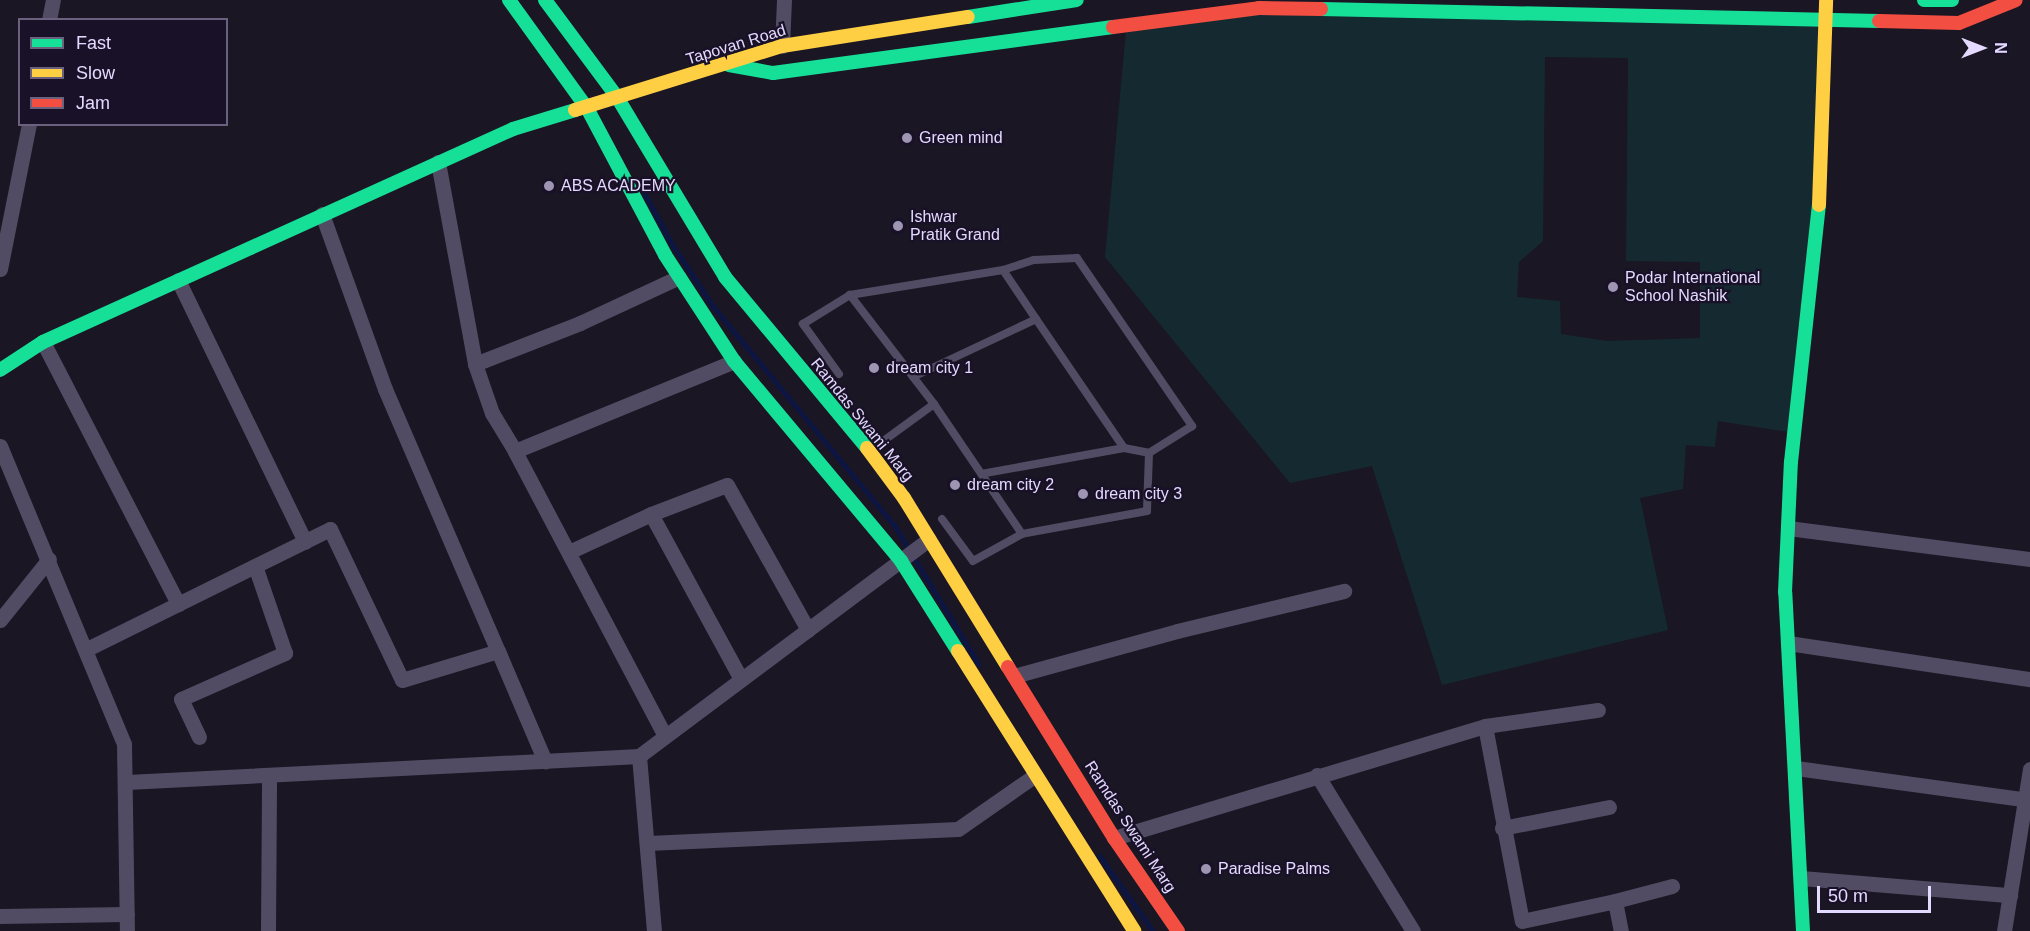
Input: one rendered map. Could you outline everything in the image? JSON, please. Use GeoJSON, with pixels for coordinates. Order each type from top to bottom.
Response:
{"type":"FeatureCollection","features":[{"type":"Feature","properties":{"kind":"main road"},"geometry":{"type":"LineString","coordinates":[[509,0],[587,108],[679,277],[734,361],[903,560],[1034,776],[1134,931]]}},
{"type":"Feature","properties":{"kind":"main road","name":"Ramdas Swami Marg"},"geometry":{"type":"LineString","coordinates":[[545,0],[617,97],[725,277],[870,451],[925,542],[1014,676],[1114,838],[1134,861],[1178,931]]}},
{"type":"Feature","properties":{"kind":"main road","name":"Tapovan Road"},"geometry":{"type":"LineString","coordinates":[[0,370],[43,342],[513,129],[729,65],[782,46],[1077,0]]}},
{"type":"Feature","properties":{"kind":"main road"},"geometry":{"type":"LineString","coordinates":[[1803,931],[1785,592],[1791,462],[1818,243],[1826,0]]}},
{"type":"Feature","properties":{"kind":"main road"},"geometry":{"type":"LineString","coordinates":[[1924,0],[1952,0]]}},
{"type":"Feature","properties":{"kind":"main road"},"geometry":{"type":"LineString","coordinates":[[729,65],[773,72],[1259,8],[1826,18],[1959,23],[2016,0]]}},
{"type":"Feature","properties":{"kind":"street"},"geometry":{"type":"LineString","coordinates":[[50,18],[53,0]]}},
{"type":"Feature","properties":{"kind":"street"},"geometry":{"type":"LineString","coordinates":[[782,46],[784,0]]}},
{"type":"Feature","properties":{"kind":"street"},"geometry":{"type":"LineString","coordinates":[[0,269],[29,126]]}},
{"type":"Feature","properties":{"kind":"street"},"geometry":{"type":"LineString","coordinates":[[438,162],[475,364],[492,413],[571,551],[665,736]]}},
{"type":"Feature","properties":{"kind":"street"},"geometry":{"type":"LineString","coordinates":[[322,214],[385,389],[545,761]]}},
{"type":"Feature","properties":{"kind":"street"},"geometry":{"type":"LineString","coordinates":[[475,364],[580,323],[679,277]]}},
{"type":"Feature","properties":{"kind":"street"},"geometry":{"type":"LineString","coordinates":[[178,280],[305,542]]}},
{"type":"Feature","properties":{"kind":"street"},"geometry":{"type":"LineString","coordinates":[[43,342],[178,604]]}},
{"type":"Feature","properties":{"kind":"street"},"geometry":{"type":"LineString","coordinates":[[515,451],[734,361]]}},
{"type":"Feature","properties":{"kind":"street"},"geometry":{"type":"LineString","coordinates":[[0,446],[87,649],[124,744],[127,782],[127,931]]}},
{"type":"Feature","properties":{"kind":"street"},"geometry":{"type":"LineString","coordinates":[[571,551],[651,514],[727,485],[808,630]]}},
{"type":"Feature","properties":{"kind":"street"},"geometry":{"type":"LineString","coordinates":[[651,514],[741,679]]}},
{"type":"Feature","properties":{"kind":"street"},"geometry":{"type":"LineString","coordinates":[[1788,528],[2030,559]]}},
{"type":"Feature","properties":{"kind":"street"},"geometry":{"type":"LineString","coordinates":[[87,649],[330,529],[402,680],[498,651]]}},
{"type":"Feature","properties":{"kind":"street"},"geometry":{"type":"LineString","coordinates":[[127,782],[639,756],[925,542]]}},
{"type":"Feature","properties":{"kind":"street"},"geometry":{"type":"LineString","coordinates":[[0,620],[49,559]]}},
{"type":"Feature","properties":{"kind":"street"},"geometry":{"type":"LineString","coordinates":[[199,737],[180,699],[285,653],[255,566]]}},
{"type":"Feature","properties":{"kind":"street"},"geometry":{"type":"LineString","coordinates":[[1014,676],[1177,631],[1344,591]]}},
{"type":"Feature","properties":{"kind":"street"},"geometry":{"type":"LineString","coordinates":[[1788,643],[2030,679]]}},
{"type":"Feature","properties":{"kind":"street"},"geometry":{"type":"LineString","coordinates":[[1114,838],[1485,726],[1598,710]]}},
{"type":"Feature","properties":{"kind":"street"},"geometry":{"type":"LineString","coordinates":[[1485,726],[1502,828],[1522,926],[1672,886]]}},
{"type":"Feature","properties":{"kind":"street"},"geometry":{"type":"LineString","coordinates":[[639,756],[654,931]]}},
{"type":"Feature","properties":{"kind":"street"},"geometry":{"type":"LineString","coordinates":[[1796,768],[2027,800]]}},
{"type":"Feature","properties":{"kind":"street"},"geometry":{"type":"LineString","coordinates":[[2004,931],[2027,800],[2030,769]]}},
{"type":"Feature","properties":{"kind":"street"},"geometry":{"type":"LineString","coordinates":[[1317,775],[1413,931]]}},
{"type":"Feature","properties":{"kind":"street"},"geometry":{"type":"LineString","coordinates":[[268,931],[269,776]]}},
{"type":"Feature","properties":{"kind":"street"},"geometry":{"type":"LineString","coordinates":[[648,843],[958,829],[1034,776]]}},
{"type":"Feature","properties":{"kind":"street"},"geometry":{"type":"LineString","coordinates":[[1502,828],[1610,807]]}},
{"type":"Feature","properties":{"kind":"street"},"geometry":{"type":"LineString","coordinates":[[1801,878],[2010,895]]}},
{"type":"Feature","properties":{"kind":"street"},"geometry":{"type":"LineString","coordinates":[[1615,901],[1621,931]]}},
{"type":"Feature","properties":{"kind":"street"},"geometry":{"type":"LineString","coordinates":[[0,916],[127,914]]}},
{"type":"Feature","properties":{"kind":"lane"},"geometry":{"type":"LineString","coordinates":[[839,374],[802,324],[849,295],[1003,270],[1034,260],[1077,258],[1192,426],[1149,453],[1124,448],[981,474]]}},
{"type":"Feature","properties":{"kind":"lane"},"geometry":{"type":"LineString","coordinates":[[1003,270],[1124,448]]}},
{"type":"Feature","properties":{"kind":"lane"},"geometry":{"type":"LineString","coordinates":[[849,295],[934,404],[1022,534]]}},
{"type":"Feature","properties":{"kind":"lane"},"geometry":{"type":"LineString","coordinates":[[913,377],[1036,319]]}},
{"type":"Feature","properties":{"kind":"lane"},"geometry":{"type":"LineString","coordinates":[[870,451],[934,404]]}},
{"type":"Feature","properties":{"kind":"lane"},"geometry":{"type":"LineString","coordinates":[[942,519],[973,561],[1022,534],[1147,511],[1149,453]]}},
{"type":"Feature","properties":{"kind":"shaded area"},"geometry":{"type":"Polygon","coordinates":[[[1306,8],[1826,18],[1795,433],[1718,421],[1715,447],[1686,445],[1683,489],[1640,498],[1668,630],[1442,685],[1372,466],[1290,483],[1105,257],[1126,31],[1306,8]],[[1545,57],[1543,241],[1519,262],[1517,297],[1560,301],[1561,334],[1607,341],[1700,338],[1700,262],[1626,261],[1628,58],[1545,57]]]}},
{"type":"Feature","properties":{"kind":"waterway"},"geometry":{"type":"LineString","coordinates":[[643,190],[671,242],[713,306],[895,526],[979,664]]}},
{"type":"Feature","properties":{"kind":"waterway"},"geometry":{"type":"LineString","coordinates":[[1100,856],[1153,931]]}},
{"type":"Feature","properties":{"kind":"traffic: fast"},"geometry":{"type":"LineString","coordinates":[[509,0],[587,108],[665,255],[734,361],[901,561],[958,651]]}},
{"type":"Feature","properties":{"kind":"traffic: fast"},"geometry":{"type":"LineString","coordinates":[[545,0],[617,97],[725,277],[867,448]]}},
{"type":"Feature","properties":{"kind":"traffic: fast"},"geometry":{"type":"LineString","coordinates":[[968,17],[1077,0]]}},
{"type":"Feature","properties":{"kind":"traffic: fast"},"geometry":{"type":"LineString","coordinates":[[1924,0],[1952,0]]}},
{"type":"Feature","properties":{"kind":"traffic: fast"},"geometry":{"type":"LineString","coordinates":[[1321,9],[1879,21]]}},
{"type":"Feature","properties":{"kind":"traffic: fast"},"geometry":{"type":"LineString","coordinates":[[729,65],[773,73],[1113,27]]}},
{"type":"Feature","properties":{"kind":"traffic: fast"},"geometry":{"type":"LineString","coordinates":[[0,370],[43,342],[513,129],[575,110]]}},
{"type":"Feature","properties":{"kind":"traffic: fast"},"geometry":{"type":"LineString","coordinates":[[1803,931],[1785,592],[1791,462],[1819,205]]}},
{"type":"Feature","properties":{"kind":"traffic: slow"},"geometry":{"type":"LineString","coordinates":[[1819,205],[1826,0]]}},
{"type":"Feature","properties":{"kind":"traffic: slow"},"geometry":{"type":"LineString","coordinates":[[575,110],[782,46],[968,17]]}},
{"type":"Feature","properties":{"kind":"traffic: slow"},"geometry":{"type":"LineString","coordinates":[[867,448],[904,498],[1008,667]]}},
{"type":"Feature","properties":{"kind":"traffic: slow"},"geometry":{"type":"LineString","coordinates":[[958,651],[1134,931]]}},
{"type":"Feature","properties":{"kind":"traffic: jam"},"geometry":{"type":"LineString","coordinates":[[1879,21],[1959,23],[2016,0]]}},
{"type":"Feature","properties":{"kind":"traffic: jam"},"geometry":{"type":"LineString","coordinates":[[1113,27],[1259,8],[1321,9]]}},
{"type":"Feature","properties":{"kind":"traffic: jam"},"geometry":{"type":"LineString","coordinates":[[1008,667],[1114,838],[1178,931]]}},
{"type":"Feature","properties":{"kind":"place","name":"Green mind"},"geometry":{"type":"Point","coordinates":[907,138]}},
{"type":"Feature","properties":{"kind":"place","name":"ABS ACADEMY"},"geometry":{"type":"Point","coordinates":[549,186]}},
{"type":"Feature","properties":{"kind":"place","name":"Ishwar Pratik Grand"},"geometry":{"type":"Point","coordinates":[898,226]}},
{"type":"Feature","properties":{"kind":"place","name":"Podar International School Nashik"},"geometry":{"type":"Point","coordinates":[1613,287]}},
{"type":"Feature","properties":{"kind":"place","name":"dream city 1"},"geometry":{"type":"Point","coordinates":[874,368]}},
{"type":"Feature","properties":{"kind":"place","name":"dream city 2"},"geometry":{"type":"Point","coordinates":[955,485]}},
{"type":"Feature","properties":{"kind":"place","name":"dream city 3"},"geometry":{"type":"Point","coordinates":[1083,494]}},
{"type":"Feature","properties":{"kind":"place","name":"Paradise Palms"},"geometry":{"type":"Point","coordinates":[1206,869]}}]}
